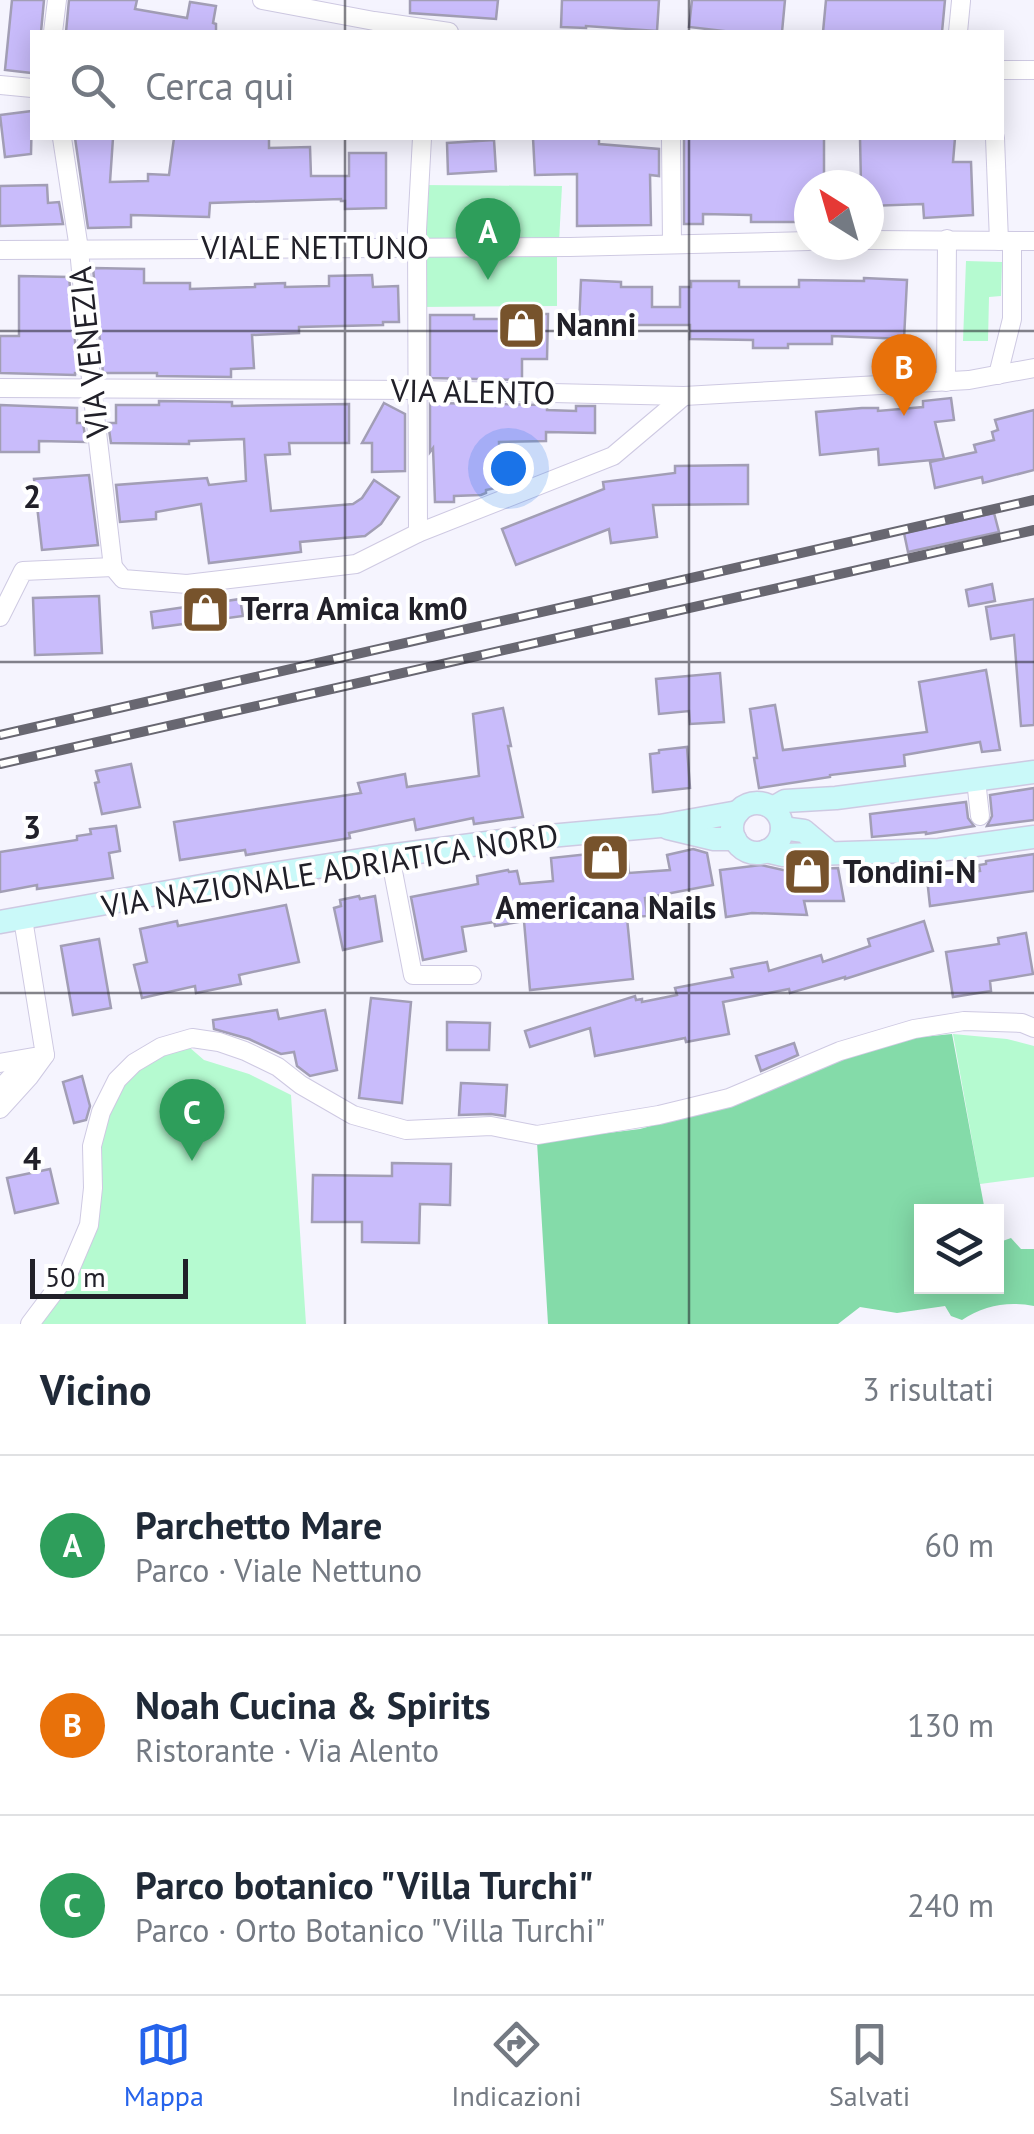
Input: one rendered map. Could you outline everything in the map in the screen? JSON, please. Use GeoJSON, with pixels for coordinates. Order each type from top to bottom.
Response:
{"type":"FeatureCollection","features":[{"type":"Feature","properties":{"kind":"main road","name":"VIA NAZIONALE ADRIATICA NORD"},"geometry":{"type":"LineString","coordinates":[[779,821],[836,798],[1034,772]]}},
{"type":"Feature","properties":{"kind":"main road","name":"VIA NAZIONALE ADRIATICA NORD"},"geometry":{"type":"LineString","coordinates":[[11,920],[390,856],[660,826],[738,812],[751,804],[766,804],[779,821],[778,842],[766,851],[752,852],[735,839],[714,839],[660,826]]}},
{"type":"Feature","properties":{"kind":"main road"},"geometry":{"type":"LineString","coordinates":[[735,839],[732,825],[738,812]]}},
{"type":"Feature","properties":{"kind":"main road"},"geometry":{"type":"LineString","coordinates":[[779,821],[804,831],[829,852]]}},
{"type":"Feature","properties":{"kind":"main road"},"geometry":{"type":"LineString","coordinates":[[766,851],[784,855],[939,850],[1034,837]]}},
{"type":"Feature","properties":{"kind":"street"},"geometry":{"type":"LineString","coordinates":[[54,30],[56,0]]}},
{"type":"Feature","properties":{"kind":"street"},"geometry":{"type":"LineString","coordinates":[[262,0],[427,30]]}},
{"type":"Feature","properties":{"kind":"street"},"geometry":{"type":"LineString","coordinates":[[958,30],[962,1]]}},
{"type":"Feature","properties":{"kind":"street"},"geometry":{"type":"LineString","coordinates":[[1004,70],[1034,70]]}},
{"type":"Feature","properties":{"kind":"street"},"geometry":{"type":"LineString","coordinates":[[0,85],[30,88]]}},
{"type":"Feature","properties":{"kind":"street","name":"VIA VENEZIA"},"geometry":{"type":"LineString","coordinates":[[62,140],[79,249],[113,566]]}},
{"type":"Feature","properties":{"kind":"street"},"geometry":{"type":"LineString","coordinates":[[418,533],[416,247],[422,140]]}},
{"type":"Feature","properties":{"kind":"street"},"geometry":{"type":"LineString","coordinates":[[671,140],[672,244]]}},
{"type":"Feature","properties":{"kind":"street"},"geometry":{"type":"LineString","coordinates":[[995,140],[1012,318],[998,375]]}},
{"type":"Feature","properties":{"kind":"street"},"geometry":{"type":"LineString","coordinates":[[884,240],[1034,242]]}},
{"type":"Feature","properties":{"kind":"street"},"geometry":{"type":"LineString","coordinates":[[946,382],[948,240]]}},
{"type":"Feature","properties":{"kind":"street","name":"VIALE NETTUNO"},"geometry":{"type":"LineString","coordinates":[[0,250],[570,247],[794,241]]}},
{"type":"Feature","properties":{"kind":"street","name":"VIA ALENTO"},"geometry":{"type":"LineString","coordinates":[[0,388],[684,396],[946,382],[1034,368]]}},
{"type":"Feature","properties":{"kind":"street"},"geometry":{"type":"LineString","coordinates":[[0,618],[23,571],[113,566],[123,580],[187,584],[356,564],[418,533],[613,456],[684,396]]}},
{"type":"Feature","properties":{"kind":"street"},"geometry":{"type":"LineString","coordinates":[[976,780],[980,816]]}},
{"type":"Feature","properties":{"kind":"street"},"geometry":{"type":"LineString","coordinates":[[390,856],[413,975],[472,975]]}},
{"type":"Feature","properties":{"kind":"street"},"geometry":{"type":"LineString","coordinates":[[11,920],[45,1055]]}},
{"type":"Feature","properties":{"kind":"street"},"geometry":{"type":"LineString","coordinates":[[30,1324],[68,1272],[89,1225],[92,1146],[101,1112],[118,1080],[134,1063],[161,1047],[192,1038],[246,1051],[278,1066],[301,1085],[352,1115],[406,1130],[491,1126],[537,1134],[659,1115],[729,1098],[840,1051],[914,1029],[964,1021],[1022,1023],[1034,1028]]}},
{"type":"Feature","properties":{"kind":"street"},"geometry":{"type":"LineString","coordinates":[[0,1063],[45,1055]]}},
{"type":"Feature","properties":{"kind":"street"},"geometry":{"type":"LineString","coordinates":[[0,1089],[13,1075],[45,1055]]}},
{"type":"Feature","properties":{"kind":"street"},"geometry":{"type":"LineString","coordinates":[[0,1109],[45,1055]]}},
{"type":"Feature","properties":{"kind":"green space"},"geometry":{"type":"Polygon","coordinates":[[[423,185],[562,186],[559,242],[421,244],[423,185]]]}},
{"type":"Feature","properties":{"kind":"green space"},"geometry":{"type":"Polygon","coordinates":[[[557,253],[557,306],[420,307],[420,254],[557,253]]]}},
{"type":"Feature","properties":{"kind":"green space"},"geometry":{"type":"Polygon","coordinates":[[[966,261],[1002,262],[1001,296],[989,297],[988,341],[963,341],[966,261]]]}},
{"type":"Feature","properties":{"kind":"green space"},"geometry":{"type":"Polygon","coordinates":[[[952,1034],[984,1204],[914,1204],[914,1294],[1004,1294],[1004,1240],[1011,1238],[1021,1249],[1034,1249],[1034,1306],[996,1306],[962,1320],[951,1316],[945,1306],[897,1313],[860,1307],[838,1324],[548,1324],[537,1142],[640,1129],[706,1111],[912,1038],[952,1034]]]}},
{"type":"Feature","properties":{"kind":"green space"},"geometry":{"type":"Polygon","coordinates":[[[953,1034],[1034,1046],[1034,1177],[980,1184],[953,1034]]]}},
{"type":"Feature","properties":{"kind":"green space"},"geometry":{"type":"Polygon","coordinates":[[[182,1041],[204,1060],[249,1074],[291,1095],[306,1324],[24,1324],[64,1268],[83,1228],[109,1084],[182,1041]]]}},
{"type":"Feature","properties":{"kind":"building"},"geometry":{"type":"Polygon","coordinates":[[[12,0],[44,0],[41,30],[30,30],[30,73],[5,70],[12,0]]]}},
{"type":"Feature","properties":{"kind":"building"},"geometry":{"type":"Polygon","coordinates":[[[69,0],[137,0],[135,9],[187,18],[190,2],[216,6],[216,30],[66,30],[69,0]]]}},
{"type":"Feature","properties":{"kind":"building"},"geometry":{"type":"Polygon","coordinates":[[[410,0],[498,0],[496,19],[410,13],[410,0]]]}},
{"type":"Feature","properties":{"kind":"building"},"geometry":{"type":"Polygon","coordinates":[[[562,0],[659,0],[657,30],[561,27],[562,0]]]}},
{"type":"Feature","properties":{"kind":"building"},"geometry":{"type":"Polygon","coordinates":[[[692,0],[785,0],[782,30],[689,27],[692,0]]]}},
{"type":"Feature","properties":{"kind":"building"},"geometry":{"type":"Polygon","coordinates":[[[826,0],[945,0],[942,30],[823,30],[826,0]]]}},
{"type":"Feature","properties":{"kind":"building"},"geometry":{"type":"Polygon","coordinates":[[[30,111],[31,154],[5,157],[0,115],[30,111]]]}},
{"type":"Feature","properties":{"kind":"building"},"geometry":{"type":"Polygon","coordinates":[[[75,140],[113,140],[110,182],[148,181],[148,174],[169,175],[174,140],[269,140],[269,148],[310,147],[311,176],[349,176],[349,153],[386,153],[386,208],[345,209],[341,199],[210,203],[209,217],[131,215],[131,227],[88,228],[75,140]]]}},
{"type":"Feature","properties":{"kind":"building"},"geometry":{"type":"Polygon","coordinates":[[[494,140],[496,171],[448,174],[447,143],[494,140]]]}},
{"type":"Feature","properties":{"kind":"building"},"geometry":{"type":"Polygon","coordinates":[[[533,140],[599,140],[599,144],[659,149],[659,176],[650,175],[651,225],[577,226],[577,174],[535,175],[533,140]]]}},
{"type":"Feature","properties":{"kind":"building"},"geometry":{"type":"Polygon","coordinates":[[[684,140],[824,140],[824,170],[794,170],[794,222],[751,222],[751,215],[703,214],[703,224],[684,224],[684,140]]]}},
{"type":"Feature","properties":{"kind":"building"},"geometry":{"type":"Polygon","coordinates":[[[860,140],[955,140],[953,162],[971,162],[973,215],[924,218],[923,204],[884,205],[884,170],[861,170],[860,140]]]}},
{"type":"Feature","properties":{"kind":"building"},"geometry":{"type":"Polygon","coordinates":[[[47,185],[48,203],[59,202],[63,224],[0,226],[0,186],[47,185]]]}},
{"type":"Feature","properties":{"kind":"building"},"geometry":{"type":"Polygon","coordinates":[[[93,268],[144,269],[144,283],[190,283],[190,289],[285,283],[285,287],[329,286],[329,276],[372,275],[373,287],[398,286],[399,322],[299,327],[299,333],[252,335],[254,368],[231,369],[231,377],[103,373],[93,268]]]}},
{"type":"Feature","properties":{"kind":"building"},"geometry":{"type":"Polygon","coordinates":[[[19,276],[69,277],[78,373],[75,375],[0,373],[0,336],[19,336],[19,276]]]}},
{"type":"Feature","properties":{"kind":"building"},"geometry":{"type":"Polygon","coordinates":[[[581,280],[621,282],[621,287],[652,287],[652,307],[680,307],[680,287],[691,287],[691,281],[739,281],[739,287],[799,287],[799,280],[907,280],[904,339],[832,336],[832,344],[753,348],[753,340],[690,339],[690,325],[579,326],[581,280]]]}},
{"type":"Feature","properties":{"kind":"building"},"geometry":{"type":"Polygon","coordinates":[[[522,314],[548,314],[547,359],[522,359],[522,380],[430,378],[430,315],[522,319],[522,314]]]}},
{"type":"Feature","properties":{"kind":"building"},"geometry":{"type":"Polygon","coordinates":[[[951,398],[954,420],[935,422],[944,459],[879,465],[878,449],[820,455],[816,412],[923,407],[923,401],[951,398]]]}},
{"type":"Feature","properties":{"kind":"building"},"geometry":{"type":"Polygon","coordinates":[[[159,401],[232,402],[232,406],[349,404],[349,443],[289,443],[290,454],[265,455],[271,511],[353,504],[374,480],[399,497],[381,524],[365,536],[300,542],[301,552],[209,563],[201,504],[156,512],[156,519],[120,522],[116,485],[207,478],[209,485],[246,481],[244,439],[189,444],[111,443],[108,423],[116,423],[116,405],[159,405],[159,401]]]}},
{"type":"Feature","properties":{"kind":"building"},"geometry":{"type":"Polygon","coordinates":[[[384,403],[405,414],[405,471],[372,472],[372,443],[362,443],[384,403]]]}},
{"type":"Feature","properties":{"kind":"building"},"geometry":{"type":"Polygon","coordinates":[[[430,403],[547,405],[547,410],[576,411],[576,406],[595,406],[595,433],[546,432],[546,441],[499,442],[500,487],[481,495],[454,496],[454,502],[435,502],[430,403]]]}},
{"type":"Feature","properties":{"kind":"building"},"geometry":{"type":"Polygon","coordinates":[[[0,405],[77,408],[77,423],[83,423],[86,442],[39,441],[39,452],[0,452],[0,405]]]}},
{"type":"Feature","properties":{"kind":"building"},"geometry":{"type":"Polygon","coordinates":[[[1034,410],[1034,470],[983,483],[982,477],[935,488],[930,462],[976,452],[974,445],[994,440],[992,432],[998,430],[995,420],[1034,410]]]}},
{"type":"Feature","properties":{"kind":"building"},"geometry":{"type":"Polygon","coordinates":[[[748,465],[748,504],[653,505],[657,537],[611,543],[609,529],[516,565],[502,529],[604,489],[603,482],[675,473],[675,466],[748,465]]]}},
{"type":"Feature","properties":{"kind":"building"},"geometry":{"type":"Polygon","coordinates":[[[89,475],[98,545],[42,550],[34,479],[89,475]]]}},
{"type":"Feature","properties":{"kind":"building"},"geometry":{"type":"Polygon","coordinates":[[[994,513],[999,532],[908,552],[904,533],[994,513]]]}},
{"type":"Feature","properties":{"kind":"building"},"geometry":{"type":"Polygon","coordinates":[[[992,584],[995,601],[969,606],[966,590],[992,584]]]}},
{"type":"Feature","properties":{"kind":"building"},"geometry":{"type":"Polygon","coordinates":[[[99,596],[102,653],[35,655],[33,598],[99,596]]]}},
{"type":"Feature","properties":{"kind":"building"},"geometry":{"type":"Polygon","coordinates":[[[240,599],[243,616],[153,628],[151,612],[240,599]]]}},
{"type":"Feature","properties":{"kind":"building"},"geometry":{"type":"Polygon","coordinates":[[[1034,599],[1034,725],[1021,726],[1014,635],[991,639],[986,607],[1034,599]]]}},
{"type":"Feature","properties":{"kind":"building"},"geometry":{"type":"Polygon","coordinates":[[[986,670],[1000,750],[982,752],[980,742],[904,755],[905,766],[759,788],[750,709],[775,705],[783,750],[927,732],[919,682],[986,670]]]}},
{"type":"Feature","properties":{"kind":"building"},"geometry":{"type":"Polygon","coordinates":[[[720,673],[724,722],[690,724],[689,711],[659,714],[656,679],[720,673]]]}},
{"type":"Feature","properties":{"kind":"building"},"geometry":{"type":"Polygon","coordinates":[[[503,708],[523,817],[474,824],[473,818],[416,830],[414,819],[349,833],[350,838],[246,855],[245,850],[180,860],[174,822],[361,793],[358,783],[405,774],[407,787],[479,776],[473,714],[503,708]]]}},
{"type":"Feature","properties":{"kind":"building"},"geometry":{"type":"Polygon","coordinates":[[[687,747],[690,788],[653,792],[650,754],[687,747]]]}},
{"type":"Feature","properties":{"kind":"building"},"geometry":{"type":"Polygon","coordinates":[[[131,764],[140,807],[102,814],[96,771],[131,764]]]}},
{"type":"Feature","properties":{"kind":"building"},"geometry":{"type":"Polygon","coordinates":[[[1034,788],[1034,820],[987,826],[992,816],[990,795],[1034,788]]]}},
{"type":"Feature","properties":{"kind":"building"},"geometry":{"type":"Polygon","coordinates":[[[966,802],[968,818],[974,826],[872,837],[870,814],[966,802]]]}},
{"type":"Feature","properties":{"kind":"building"},"geometry":{"type":"Polygon","coordinates":[[[116,826],[120,851],[109,853],[113,878],[0,892],[0,852],[77,840],[77,836],[91,834],[90,829],[116,826]]]}},
{"type":"Feature","properties":{"kind":"building"},"geometry":{"type":"Polygon","coordinates":[[[693,849],[707,853],[713,885],[645,898],[647,916],[627,918],[633,979],[530,990],[524,921],[462,927],[466,951],[423,960],[411,897],[478,884],[477,876],[508,870],[517,871],[520,884],[553,881],[551,858],[627,850],[629,873],[670,870],[667,855],[693,849]]]}},
{"type":"Feature","properties":{"kind":"building"},"geometry":{"type":"Polygon","coordinates":[[[1034,854],[1034,891],[930,906],[927,878],[980,871],[979,865],[986,861],[1034,854]]]}},
{"type":"Feature","properties":{"kind":"building"},"geometry":{"type":"Polygon","coordinates":[[[761,865],[783,870],[838,868],[844,901],[804,901],[807,915],[752,913],[726,917],[720,870],[761,865]]]}},
{"type":"Feature","properties":{"kind":"building"},"geometry":{"type":"Polygon","coordinates":[[[375,896],[382,941],[343,950],[334,908],[341,906],[340,900],[375,896]]]}},
{"type":"Feature","properties":{"kind":"building"},"geometry":{"type":"Polygon","coordinates":[[[286,905],[299,962],[239,975],[241,984],[196,993],[195,986],[142,998],[134,965],[147,962],[140,929],[177,921],[178,926],[286,905]]]}},
{"type":"Feature","properties":{"kind":"building"},"geometry":{"type":"Polygon","coordinates":[[[924,921],[933,951],[790,993],[789,989],[723,1002],[729,1034],[686,1042],[685,1038],[595,1056],[590,1028],[530,1047],[525,1031],[635,996],[642,1002],[677,995],[675,988],[733,977],[731,969],[767,962],[769,971],[821,955],[823,962],[870,946],[868,939],[924,921]]]}},
{"type":"Feature","properties":{"kind":"building"},"geometry":{"type":"Polygon","coordinates":[[[1026,933],[1033,974],[990,981],[991,991],[953,997],[946,952],[999,944],[998,938],[1026,933]]]}},
{"type":"Feature","properties":{"kind":"building"},"geometry":{"type":"Polygon","coordinates":[[[99,939],[111,1008],[73,1015],[61,946],[99,939]]]}},
{"type":"Feature","properties":{"kind":"building"},"geometry":{"type":"Polygon","coordinates":[[[371,998],[411,1002],[402,1103],[359,1098],[371,998]]]}},
{"type":"Feature","properties":{"kind":"building"},"geometry":{"type":"Polygon","coordinates":[[[277,1010],[279,1019],[325,1010],[337,1070],[310,1076],[297,1066],[294,1052],[281,1054],[214,1029],[213,1020],[277,1010]]]}},
{"type":"Feature","properties":{"kind":"building"},"geometry":{"type":"Polygon","coordinates":[[[447,1022],[490,1023],[489,1050],[447,1050],[447,1022]]]}},
{"type":"Feature","properties":{"kind":"building"},"geometry":{"type":"Polygon","coordinates":[[[794,1043],[798,1055],[761,1071],[756,1056],[794,1043]]]}},
{"type":"Feature","properties":{"kind":"building"},"geometry":{"type":"Polygon","coordinates":[[[82,1076],[90,1106],[86,1120],[74,1123],[63,1082],[82,1076]]]}},
{"type":"Feature","properties":{"kind":"building"},"geometry":{"type":"Polygon","coordinates":[[[461,1083],[507,1085],[505,1116],[459,1115],[461,1083]]]}},
{"type":"Feature","properties":{"kind":"building"},"geometry":{"type":"Polygon","coordinates":[[[392,1163],[451,1164],[450,1205],[420,1204],[419,1243],[362,1242],[362,1222],[312,1222],[313,1175],[392,1176],[392,1163]]]}},
{"type":"Feature","properties":{"kind":"building"},"geometry":{"type":"Polygon","coordinates":[[[50,1169],[58,1203],[15,1213],[7,1178],[50,1169]]]}},
{"type":"Feature","properties":{"kind":"railway"},"geometry":{"type":"LineString","coordinates":[[0,735],[1034,500]]}},
{"type":"Feature","properties":{"kind":"railway"},"geometry":{"type":"LineString","coordinates":[[0,764],[1034,530]]}},
{"type":"Feature","properties":{"kind":"place","name":"Parchetto Mare"},"geometry":{"type":"Point","coordinates":[488,280]}},
{"type":"Feature","properties":{"kind":"place","name":"Nanni"},"geometry":{"type":"Point","coordinates":[521,325]}},
{"type":"Feature","properties":{"kind":"place","name":"Noah Cucina & Spirits"},"geometry":{"type":"Point","coordinates":[904,416]}},
{"type":"Feature","properties":{"kind":"place","name":"Terra Amica km0"},"geometry":{"type":"Point","coordinates":[206,609]}},
{"type":"Feature","properties":{"kind":"place","name":"Americana Nails"},"geometry":{"type":"Point","coordinates":[606,858]}},
{"type":"Feature","properties":{"kind":"place","name":"Tondini-N"},"geometry":{"type":"Point","coordinates":[808,872]}},
{"type":"Feature","properties":{"kind":"place","name":"Parco botanico \"Villa Turchi\""},"geometry":{"type":"Point","coordinates":[192,1161]}}]}
